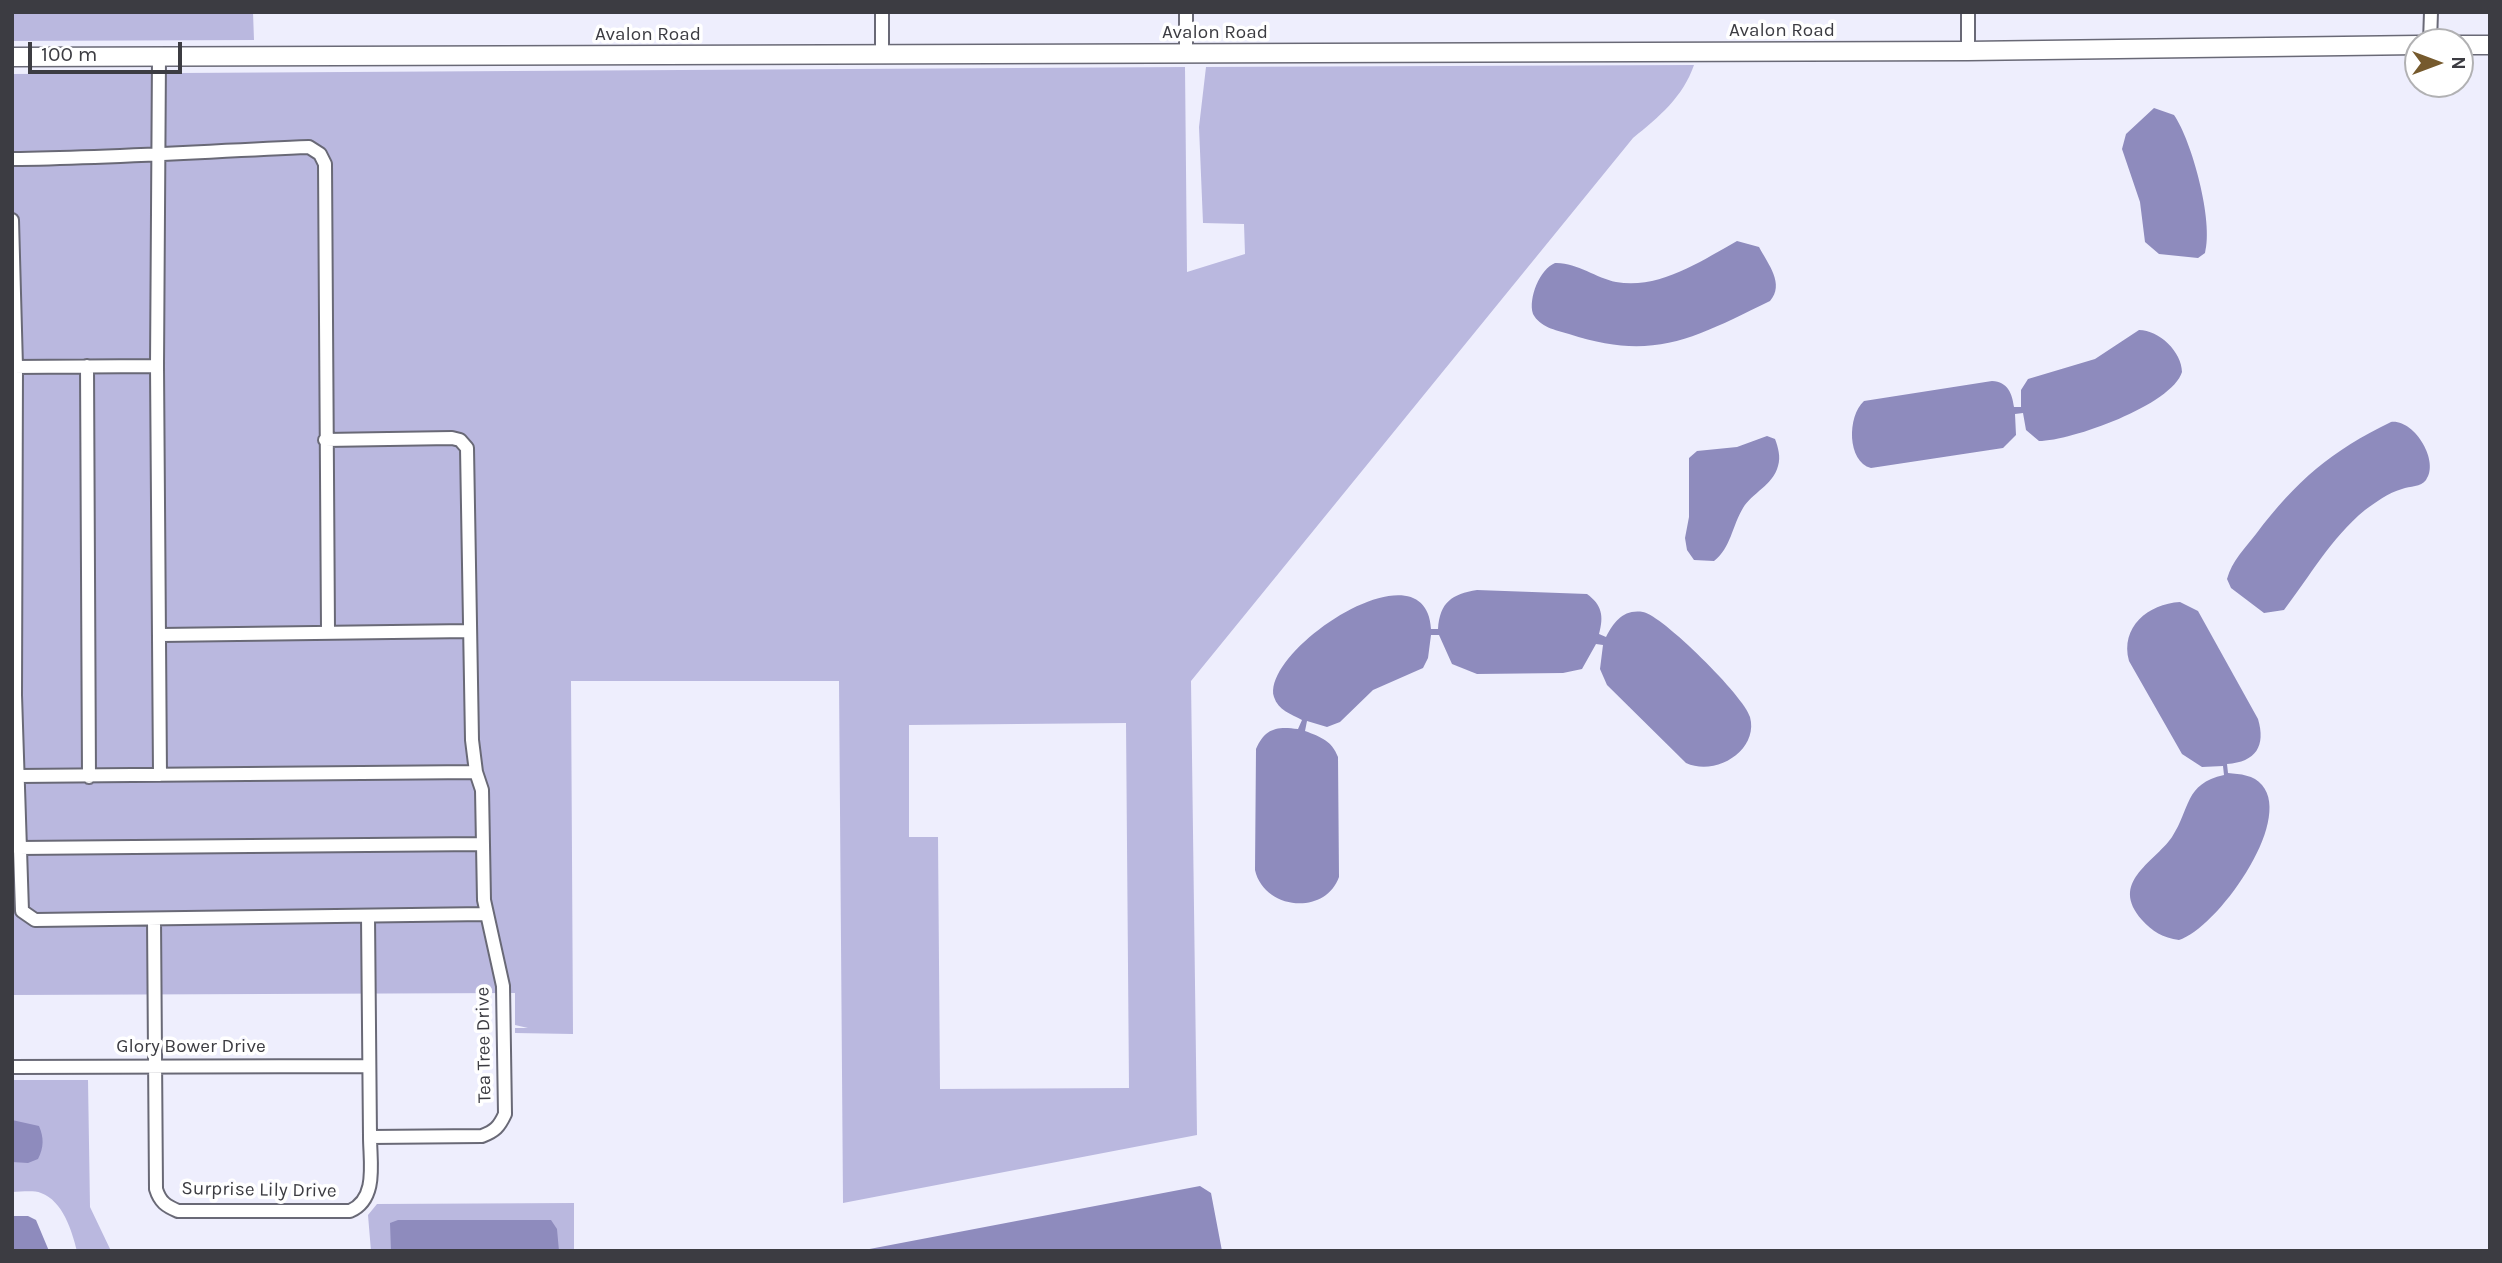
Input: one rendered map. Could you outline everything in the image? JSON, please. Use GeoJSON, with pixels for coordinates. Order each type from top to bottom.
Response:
{"type":"FeatureCollection","features":[{"type":"Feature","properties":{"kind":"main road","name":"Avalon Road"},"geometry":{"type":"LineString","coordinates":[[12,57],[1968,51],[2404,45]]}},
{"type":"Feature","properties":{"kind":"street"},"geometry":{"type":"LineString","coordinates":[[882,12],[882,56]]}},
{"type":"Feature","properties":{"kind":"street"},"geometry":{"type":"LineString","coordinates":[[1186,12],[1186,54]]}},
{"type":"Feature","properties":{"kind":"street"},"geometry":{"type":"LineString","coordinates":[[1968,12],[1968,51]]}},
{"type":"Feature","properties":{"kind":"street"},"geometry":{"type":"LineString","coordinates":[[159,57],[157,366],[160,775]]}},
{"type":"Feature","properties":{"kind":"street"},"geometry":{"type":"LineString","coordinates":[[12,159],[131,158],[157,153],[309,148],[320,154],[325,164],[328,631]]}},
{"type":"Feature","properties":{"kind":"street"},"geometry":{"type":"LineString","coordinates":[[12,220],[14,695],[22,911],[35,920],[486,914]]}},
{"type":"Feature","properties":{"kind":"street"},"geometry":{"type":"LineString","coordinates":[[88,366],[89,777]]}},
{"type":"Feature","properties":{"kind":"street"},"geometry":{"type":"LineString","coordinates":[[14,367],[157,366]]}},
{"type":"Feature","properties":{"kind":"street","name":"Tea Tree Drive"},"geometry":{"type":"LineString","coordinates":[[325,440],[452,438],[460,440],[467,448],[469,631],[476,772],[482,790],[486,914],[503,986],[505,1114],[495,1131],[482,1136],[370,1137]]}},
{"type":"Feature","properties":{"kind":"street"},"geometry":{"type":"LineString","coordinates":[[161,635],[469,631]]}},
{"type":"Feature","properties":{"kind":"street"},"geometry":{"type":"LineString","coordinates":[[18,776],[476,772]]}},
{"type":"Feature","properties":{"kind":"street"},"geometry":{"type":"LineString","coordinates":[[18,848],[483,844]]}},
{"type":"Feature","properties":{"kind":"street"},"geometry":{"type":"LineString","coordinates":[[368,916],[370,1137]]}},
{"type":"Feature","properties":{"kind":"street","name":"Surprise Lily Drive"},"geometry":{"type":"LineString","coordinates":[[154,919],[156,1189],[166,1206],[178,1211],[350,1211],[365,1201],[370,1187],[370,1137]]}},
{"type":"Feature","properties":{"kind":"street","name":"Glory Bower Drive"},"geometry":{"type":"LineString","coordinates":[[12,1067],[369,1066]]}},
{"type":"Feature","properties":{"kind":"shaded area"},"geometry":{"type":"Polygon","coordinates":[[[12,12],[253,12],[254,40],[12,41],[12,12]]]}},
{"type":"Feature","properties":{"kind":"shaded area"},"geometry":{"type":"Polygon","coordinates":[[[1694,65],[1677,97],[1633,138],[1191,681],[1197,1135],[843,1203],[839,681],[571,681],[573,1034],[515,1033],[515,1028],[528,1028],[515,1025],[515,993],[12,995],[12,74],[1185,67],[1187,272],[1245,254],[1244,224],[1203,223],[1199,127],[1206,67],[1694,65]],[[1126,723],[909,725],[909,837],[938,837],[940,1089],[1129,1088],[1126,723]]]}},
{"type":"Feature","properties":{"kind":"shaded area"},"geometry":{"type":"Polygon","coordinates":[[[2154,108],[2174,115],[2188,143],[2200,182],[2207,239],[2205,253],[2198,258],[2159,254],[2145,242],[2140,202],[2122,149],[2126,134],[2154,108]]]}},
{"type":"Feature","properties":{"kind":"shaded area"},"geometry":{"type":"Polygon","coordinates":[[[1737,241],[1759,247],[1774,274],[1774,294],[1770,301],[1695,335],[1650,346],[1626,346],[1599,342],[1553,329],[1540,322],[1533,314],[1532,300],[1536,285],[1545,271],[1555,263],[1571,265],[1616,282],[1648,282],[1679,272],[1737,241]]]}},
{"type":"Feature","properties":{"kind":"shaded area"},"geometry":{"type":"Polygon","coordinates":[[[2139,330],[2154,334],[2168,344],[2178,357],[2182,372],[2160,397],[2119,419],[2073,435],[2039,441],[2026,430],[2023,413],[2015,414],[2016,435],[2003,448],[1871,468],[1857,457],[1852,427],[1858,408],[1864,401],[1992,381],[2005,386],[2014,407],[2021,407],[2021,390],[2028,379],[2095,359],[2139,330]]]}},
{"type":"Feature","properties":{"kind":"shaded area"},"geometry":{"type":"Polygon","coordinates":[[[2391,422],[2408,427],[2422,443],[2430,462],[2426,480],[2387,495],[2365,510],[2331,545],[2284,610],[2264,613],[2231,588],[2227,579],[2235,561],[2300,483],[2332,456],[2391,422]]]}},
{"type":"Feature","properties":{"kind":"shaded area"},"geometry":{"type":"Polygon","coordinates":[[[1767,436],[1775,439],[1778,449],[1779,463],[1775,473],[1743,508],[1720,556],[1714,561],[1694,560],[1687,550],[1685,538],[1689,517],[1689,458],[1697,451],[1737,447],[1767,436]]]}},
{"type":"Feature","properties":{"kind":"shaded area"},"geometry":{"type":"Polygon","coordinates":[[[1477,590],[1587,594],[1599,607],[1599,634],[1606,637],[1616,622],[1625,615],[1643,612],[1653,617],[1684,641],[1745,707],[1750,717],[1748,740],[1733,758],[1722,763],[1698,766],[1686,763],[1607,685],[1600,669],[1603,645],[1596,644],[1582,669],[1563,673],[1477,674],[1452,664],[1439,635],[1431,635],[1428,658],[1423,668],[1373,690],[1340,722],[1327,727],[1307,721],[1305,731],[1325,740],[1333,747],[1338,757],[1339,877],[1332,890],[1309,902],[1282,900],[1270,893],[1255,870],[1256,749],[1263,737],[1272,730],[1298,729],[1302,720],[1289,714],[1274,697],[1277,677],[1292,654],[1317,631],[1346,612],[1376,599],[1403,595],[1422,604],[1431,629],[1438,629],[1441,612],[1449,601],[1461,594],[1477,590]]]}},
{"type":"Feature","properties":{"kind":"shaded area"},"geometry":{"type":"Polygon","coordinates":[[[2180,602],[2198,611],[2258,719],[2261,737],[2256,751],[2245,760],[2227,764],[2228,773],[2255,779],[2262,785],[2269,802],[2268,823],[2260,847],[2246,872],[2212,916],[2195,932],[2179,940],[2158,933],[2142,920],[2133,907],[2130,895],[2132,884],[2145,865],[2172,837],[2195,791],[2211,779],[2224,775],[2223,766],[2202,767],[2182,754],[2129,661],[2127,649],[2133,628],[2139,620],[2157,607],[2180,602]]]}},
{"type":"Feature","properties":{"kind":"shaded area"},"geometry":{"type":"Polygon","coordinates":[[[12,1080],[88,1080],[90,1207],[111,1251],[77,1251],[61,1210],[49,1197],[31,1191],[12,1192],[12,1080]]]}},
{"type":"Feature","properties":{"kind":"shaded area"},"geometry":{"type":"Polygon","coordinates":[[[12,1120],[39,1126],[43,1143],[38,1159],[28,1163],[12,1162],[12,1120]]]}},
{"type":"Feature","properties":{"kind":"shaded area"},"geometry":{"type":"Polygon","coordinates":[[[1200,1186],[1211,1193],[1222,1251],[859,1251],[1200,1186]]]}},
{"type":"Feature","properties":{"kind":"shaded area"},"geometry":{"type":"Polygon","coordinates":[[[574,1203],[574,1251],[371,1251],[368,1215],[377,1204],[574,1203]]]}},
{"type":"Feature","properties":{"kind":"shaded area"},"geometry":{"type":"Polygon","coordinates":[[[12,1216],[28,1216],[36,1220],[49,1251],[12,1251],[12,1216]]]}},
{"type":"Feature","properties":{"kind":"shaded area"},"geometry":{"type":"Polygon","coordinates":[[[398,1220],[551,1220],[557,1229],[559,1251],[391,1251],[390,1223],[398,1220]]]}}]}
